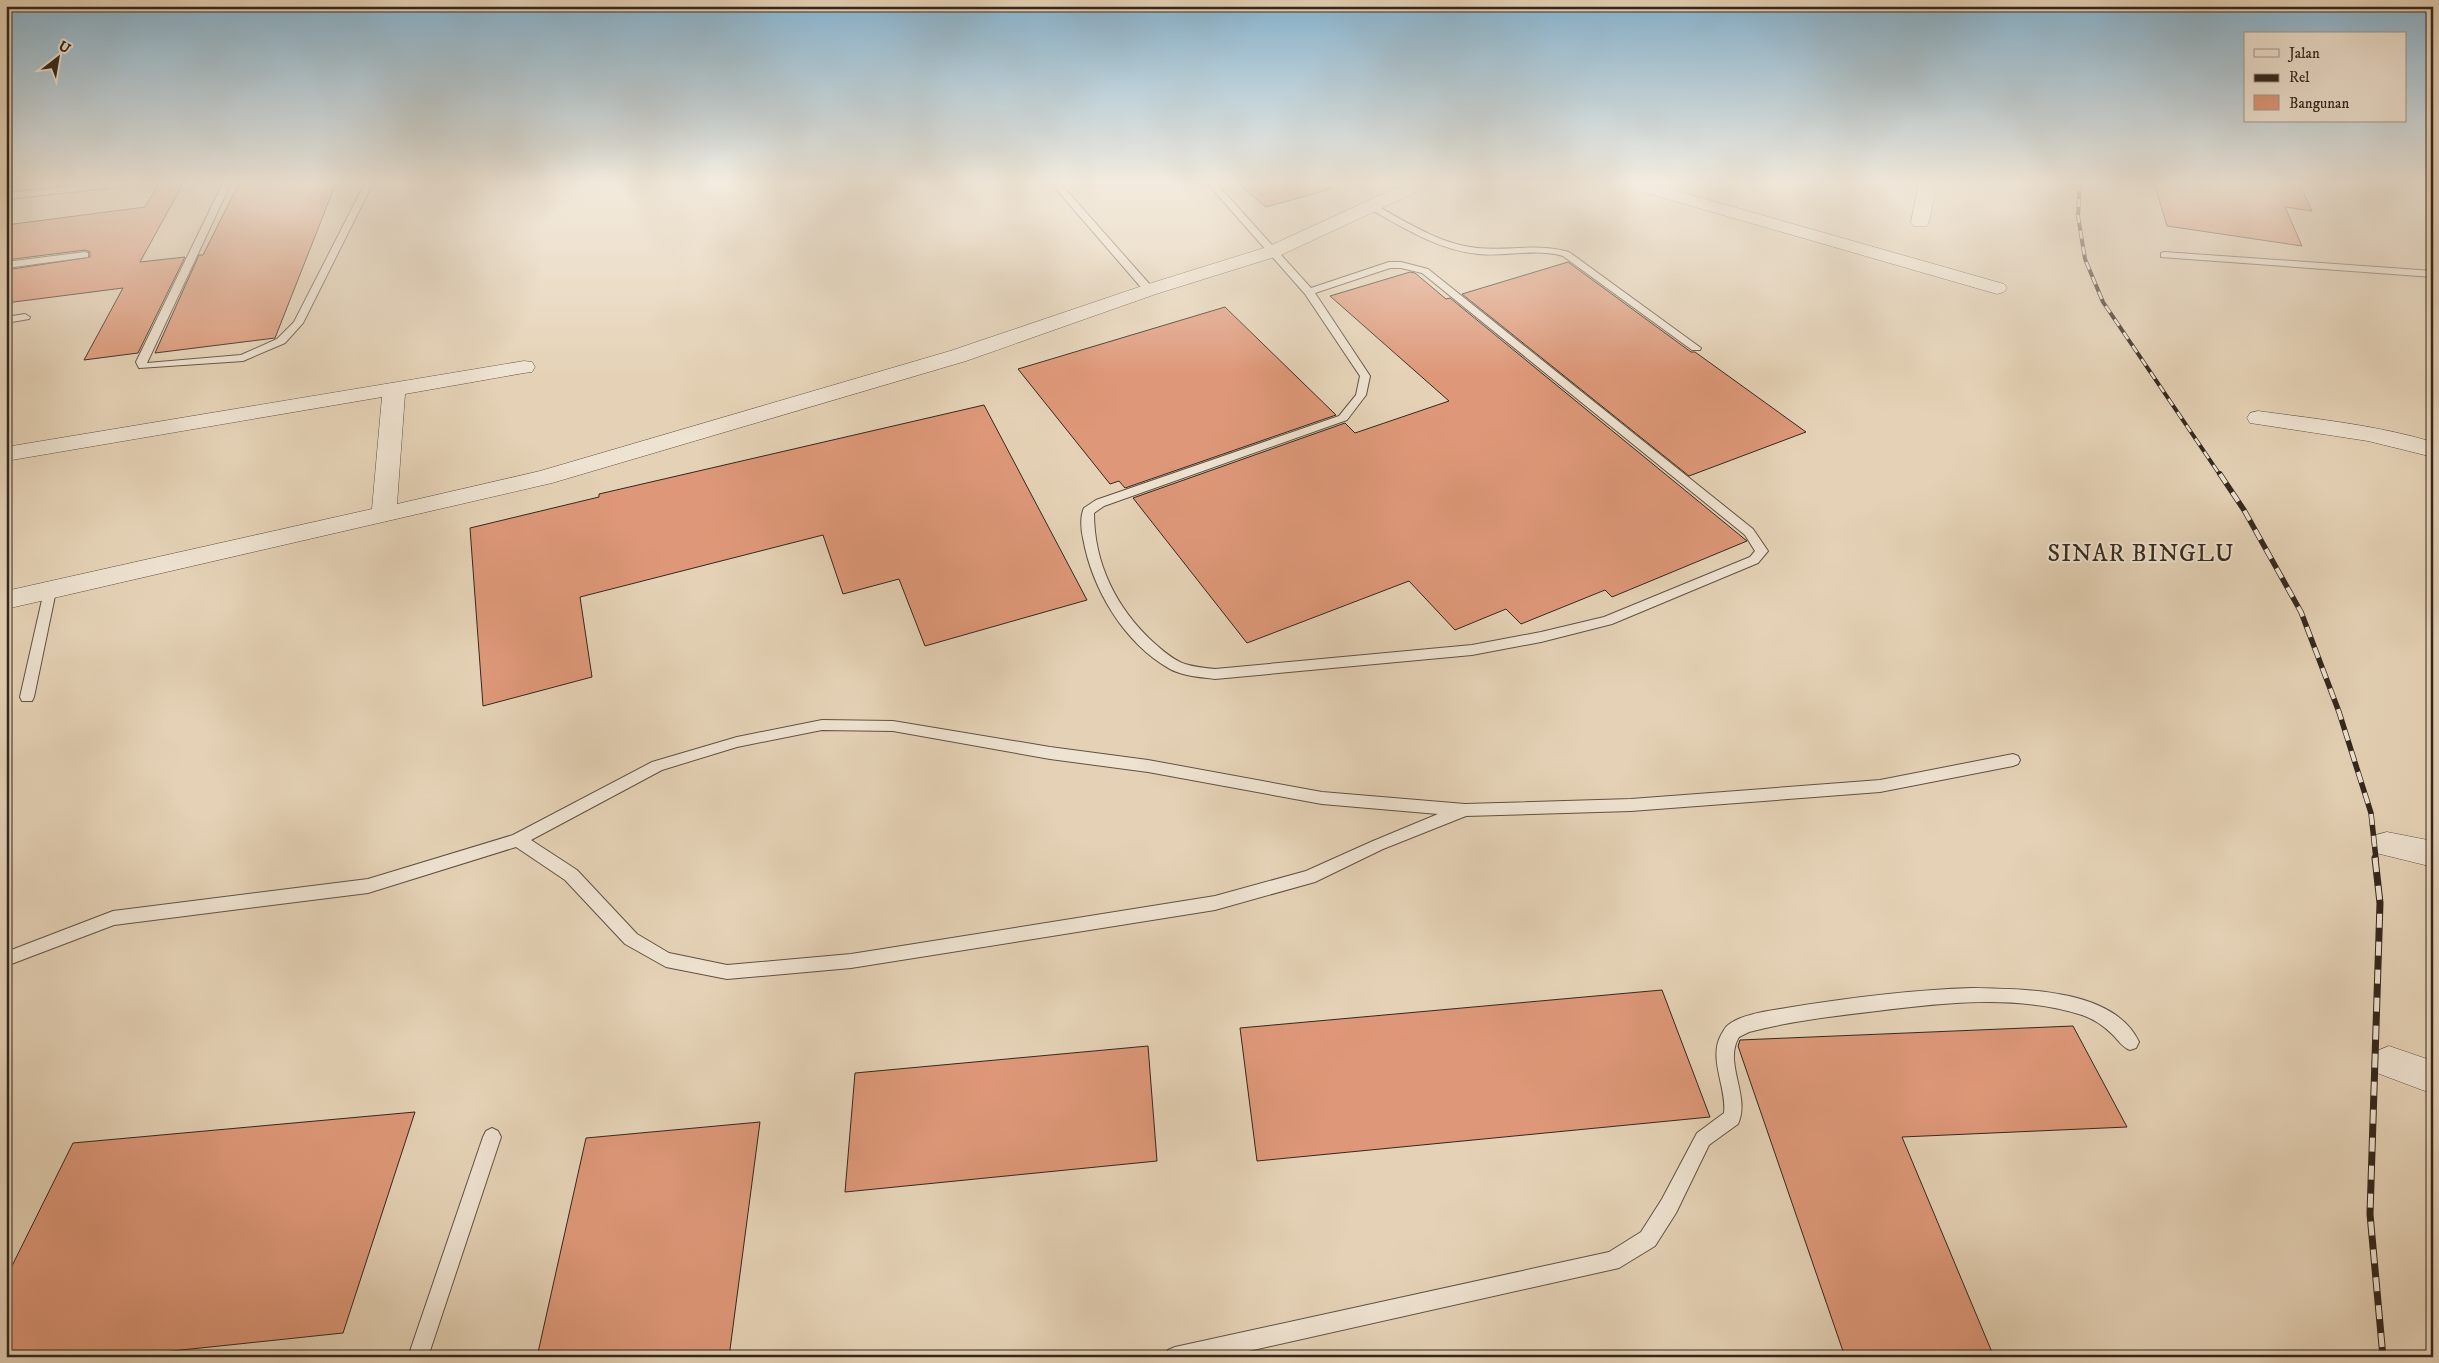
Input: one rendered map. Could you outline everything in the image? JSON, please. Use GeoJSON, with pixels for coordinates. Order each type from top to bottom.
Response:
{"type":"FeatureCollection","features":[{"type":"Feature","properties":{"kind":"street"},"geometry":{"type":"LineString","coordinates":[[6,600],[553,475],[958,356],[1149,290],[1283,247]]}},
{"type":"Feature","properties":{"kind":"street"},"geometry":{"type":"LineString","coordinates":[[1850,247],[1997,288]]}},
{"type":"Feature","properties":{"kind":"street"},"geometry":{"type":"LineString","coordinates":[[6,454],[524,367]]}},
{"type":"Feature","properties":{"kind":"street"},"geometry":{"type":"LineString","coordinates":[[384,514],[394,389]]}},
{"type":"Feature","properties":{"kind":"street"},"geometry":{"type":"LineString","coordinates":[[2258,418],[2337,429],[2433,450]]}},
{"type":"Feature","properties":{"kind":"street"},"geometry":{"type":"LineString","coordinates":[[2386,844],[2433,854]]}},
{"type":"Feature","properties":{"kind":"street"},"geometry":{"type":"LineString","coordinates":[[2389,1062],[2433,1078]]}},
{"type":"Feature","properties":{"kind":"lane"},"geometry":{"type":"LineString","coordinates":[[196,247],[141,362],[143,366],[243,358],[281,341],[298,323],[337,247]]}},
{"type":"Feature","properties":{"kind":"lane"},"geometry":{"type":"LineString","coordinates":[[1111,247],[1149,290]]}},
{"type":"Feature","properties":{"kind":"lane"},"geometry":{"type":"LineString","coordinates":[[1270,247],[1309,292],[1365,376],[1361,395],[1343,418],[1100,503],[1088,511],[1087,528],[1099,574],[1122,618],[1151,650],[1175,666],[1215,674],[1472,650],[1541,637],[1607,621],[1754,560],[1762,551],[1750,532],[1425,272],[1402,264],[1389,265],[1309,292]]}},
{"type":"Feature","properties":{"kind":"lane"},"geometry":{"type":"LineString","coordinates":[[1460,247],[1476,252],[1534,249],[1566,254],[1696,348]]}},
{"type":"Feature","properties":{"kind":"lane"},"geometry":{"type":"LineString","coordinates":[[6,265],[85,255]]}},
{"type":"Feature","properties":{"kind":"lane"},"geometry":{"type":"LineString","coordinates":[[2164,255],[2433,274]]}},
{"type":"Feature","properties":{"kind":"lane"},"geometry":{"type":"LineString","coordinates":[[6,320],[25,317]]}},
{"type":"Feature","properties":{"kind":"lane"},"geometry":{"type":"LineString","coordinates":[[27,697],[50,591]]}},
{"type":"Feature","properties":{"kind":"lane"},"geometry":{"type":"LineString","coordinates":[[6,959],[114,918],[368,886],[518,840],[657,766],[737,742],[822,725],[893,726],[1148,766],[1322,798],[1386,805],[1465,810],[1631,804],[1880,786],[2013,760]]}},
{"type":"Feature","properties":{"kind":"lane"},"geometry":{"type":"LineString","coordinates":[[518,840],[571,875],[632,940],[666,960],[727,972],[851,961],[1215,903],[1309,877],[1378,845],[1465,810]]}},
{"type":"Feature","properties":{"kind":"lane"},"geometry":{"type":"LineString","coordinates":[[1174,1357],[1612,1261],[1648,1239],[1670,1206],[1703,1139],[1732,1118],[1735,1107],[1724,1052],[1726,1041],[1734,1029],[1750,1022],[1799,1012],[1971,995],[2044,1000],[2079,1006],[2114,1023],[2130,1042]]}},
{"type":"Feature","properties":{"kind":"lane"},"geometry":{"type":"LineString","coordinates":[[418,1357],[492,1138]]}},
{"type":"Feature","properties":{"kind":"building"},"geometry":{"type":"Polygon","coordinates":[[[6,247],[148,247],[140,262],[185,257],[138,353],[84,360],[123,288],[6,303],[6,270],[90,257],[90,252],[85,250],[6,260],[6,247]]]}},
{"type":"Feature","properties":{"kind":"building"},"geometry":{"type":"Polygon","coordinates":[[[207,247],[311,247],[275,338],[155,353],[199,255],[203,255],[207,247]]]}},
{"type":"Feature","properties":{"kind":"building"},"geometry":{"type":"Polygon","coordinates":[[[1568,262],[1691,352],[1695,352],[1806,432],[1689,476],[1462,294],[1568,262]]]}},
{"type":"Feature","properties":{"kind":"building"},"geometry":{"type":"Polygon","coordinates":[[[1410,272],[1415,273],[1446,299],[1450,298],[1747,541],[1612,597],[1605,590],[1521,624],[1506,609],[1455,630],[1409,581],[1247,643],[1133,498],[1345,423],[1355,433],[1449,401],[1330,296],[1410,272]]]}},
{"type":"Feature","properties":{"kind":"building"},"geometry":{"type":"Polygon","coordinates":[[[1225,307],[1336,415],[1125,488],[1119,481],[1110,484],[1018,369],[1225,307]]]}},
{"type":"Feature","properties":{"kind":"building"},"geometry":{"type":"Polygon","coordinates":[[[984,405],[1087,600],[925,646],[899,579],[843,594],[823,535],[580,597],[592,677],[483,706],[470,528],[599,497],[599,494],[984,405]]]}},
{"type":"Feature","properties":{"kind":"building"},"geometry":{"type":"Polygon","coordinates":[[[1662,990],[1710,1117],[1257,1161],[1240,1028],[1662,990]]]}},
{"type":"Feature","properties":{"kind":"building"},"geometry":{"type":"Polygon","coordinates":[[[2073,1026],[2127,1127],[1902,1137],[1994,1357],[1845,1357],[1738,1046],[1740,1040],[2073,1026]]]}},
{"type":"Feature","properties":{"kind":"building"},"geometry":{"type":"Polygon","coordinates":[[[1148,1046],[1157,1161],[845,1192],[855,1073],[1148,1046]]]}},
{"type":"Feature","properties":{"kind":"building"},"geometry":{"type":"Polygon","coordinates":[[[415,1112],[343,1333],[115,1357],[6,1357],[6,1278],[73,1143],[415,1112]]]}},
{"type":"Feature","properties":{"kind":"building"},"geometry":{"type":"Polygon","coordinates":[[[760,1122],[729,1357],[537,1357],[586,1138],[760,1122]]]}},
{"type":"Feature","properties":{"kind":"railway"},"geometry":{"type":"LineString","coordinates":[[2083,247],[2085,259],[2103,302],[2220,475]]}},
{"type":"Feature","properties":{"kind":"railway"},"geometry":{"type":"LineString","coordinates":[[2220,474],[2244,510],[2301,612],[2339,712],[2371,813],[2376,859]]}},
{"type":"Feature","properties":{"kind":"railway"},"geometry":{"type":"LineString","coordinates":[[2375,858],[2380,903],[2370,1214],[2383,1357]]}},
{"type":"Feature","properties":{"kind":"district","name":"SINAR BINGLU"},"geometry":{"type":"Point","coordinates":[2141,554]}}]}
